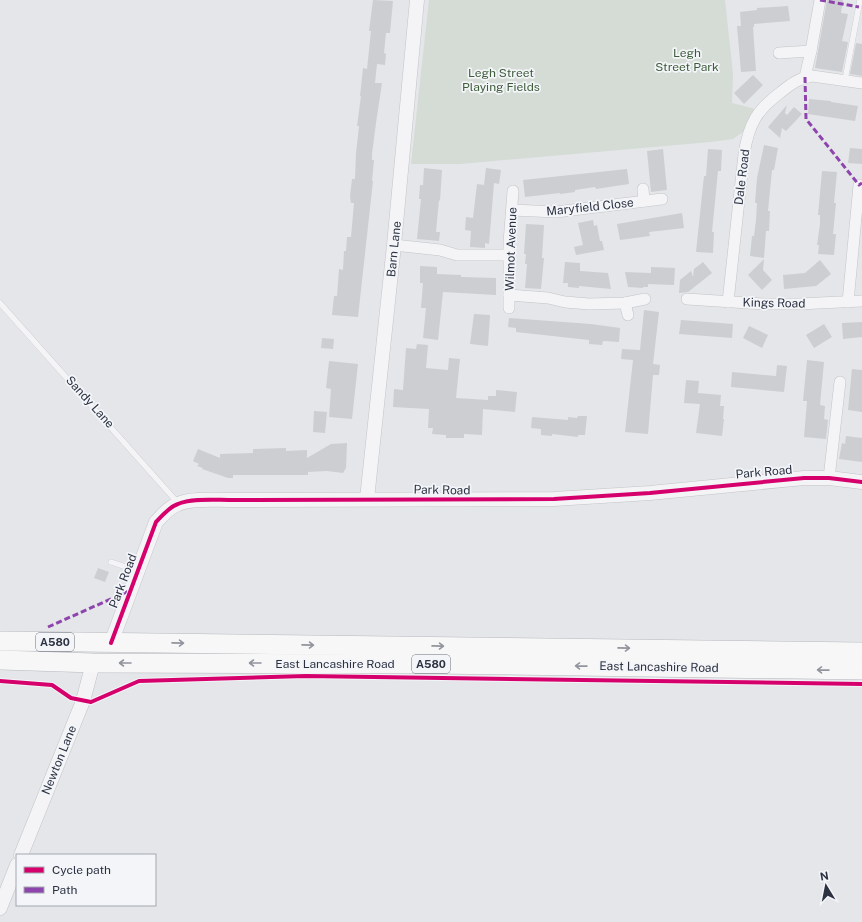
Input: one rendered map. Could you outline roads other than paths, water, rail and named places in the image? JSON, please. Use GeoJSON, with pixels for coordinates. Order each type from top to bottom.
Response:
{"type":"FeatureCollection","features":[{"type":"Feature","properties":{"kind":"highway","name":"East Lancashire Road"},"geometry":{"type":"LineString","coordinates":[[0,641],[862,652]]}},
{"type":"Feature","properties":{"kind":"highway","name":"East Lancashire Road"},"geometry":{"type":"LineString","coordinates":[[0,660],[93,663],[432,664],[862,670]]}},
{"type":"Feature","properties":{"kind":"street","name":"Barn Lane"},"geometry":{"type":"LineString","coordinates":[[367,499],[394,245],[417,0]]}},
{"type":"Feature","properties":{"kind":"street"},"geometry":{"type":"LineString","coordinates":[[820,0],[805,77],[812,76],[862,83]]}},
{"type":"Feature","properties":{"kind":"street"},"geometry":{"type":"LineString","coordinates":[[779,54],[811,51]]}},
{"type":"Feature","properties":{"kind":"street","name":"Dale Road"},"geometry":{"type":"LineString","coordinates":[[728,302],[744,154],[750,130],[754,120],[766,104],[796,81],[805,77]]}},
{"type":"Feature","properties":{"kind":"street"},"geometry":{"type":"LineString","coordinates":[[848,302],[859,185]]}},
{"type":"Feature","properties":{"kind":"street","name":"Maryfield Close"},"geometry":{"type":"LineString","coordinates":[[643,189],[644,201]]}},
{"type":"Feature","properties":{"kind":"street","name":"Wilmot Avenue"},"geometry":{"type":"LineString","coordinates":[[509,308],[508,255],[513,191]]}},
{"type":"Feature","properties":{"kind":"street","name":"Maryfield Close"},"geometry":{"type":"LineString","coordinates":[[512,210],[556,212],[662,199]]}},
{"type":"Feature","properties":{"kind":"street"},"geometry":{"type":"LineString","coordinates":[[394,245],[440,250],[457,255],[508,255]]}},
{"type":"Feature","properties":{"kind":"street"},"geometry":{"type":"LineString","coordinates":[[509,295],[548,298],[565,302],[589,304],[625,303],[644,299]]}},
{"type":"Feature","properties":{"kind":"street","name":"Kings Road"},"geometry":{"type":"LineString","coordinates":[[687,299],[798,304],[862,301]]}},
{"type":"Feature","properties":{"kind":"street"},"geometry":{"type":"LineString","coordinates":[[625,303],[628,315]]}},
{"type":"Feature","properties":{"kind":"street"},"geometry":{"type":"LineString","coordinates":[[829,478],[840,382]]}},
{"type":"Feature","properties":{"kind":"street","name":"Park Road"},"geometry":{"type":"LineString","coordinates":[[111,642],[156,522],[166,511],[179,503],[199,500],[554,499],[657,492],[771,481],[829,478],[862,482]]}},
{"type":"Feature","properties":{"kind":"street","name":"Newton Lane"},"geometry":{"type":"LineString","coordinates":[[21,854],[83,701],[93,663]]}},
{"type":"Feature","properties":{"kind":"street"},"geometry":{"type":"LineString","coordinates":[[0,908],[16,868]]}},
{"type":"Feature","properties":{"kind":"lane"},"geometry":{"type":"LineString","coordinates":[[845,80],[860,0]]}},
{"type":"Feature","properties":{"kind":"lane","name":"Sandy Lane"},"geometry":{"type":"LineString","coordinates":[[0,303],[179,503]]}},
{"type":"Feature","properties":{"kind":"lane"},"geometry":{"type":"LineString","coordinates":[[111,562],[138,571]]}},
{"type":"Feature","properties":{"kind":"park label","name":"Legh Street Park"},"geometry":{"type":"Point","coordinates":[687,60]}},
{"type":"Feature","properties":{"kind":"park label","name":"Legh Street Playing Fields"},"geometry":{"type":"Point","coordinates":[501,80]}}]}
